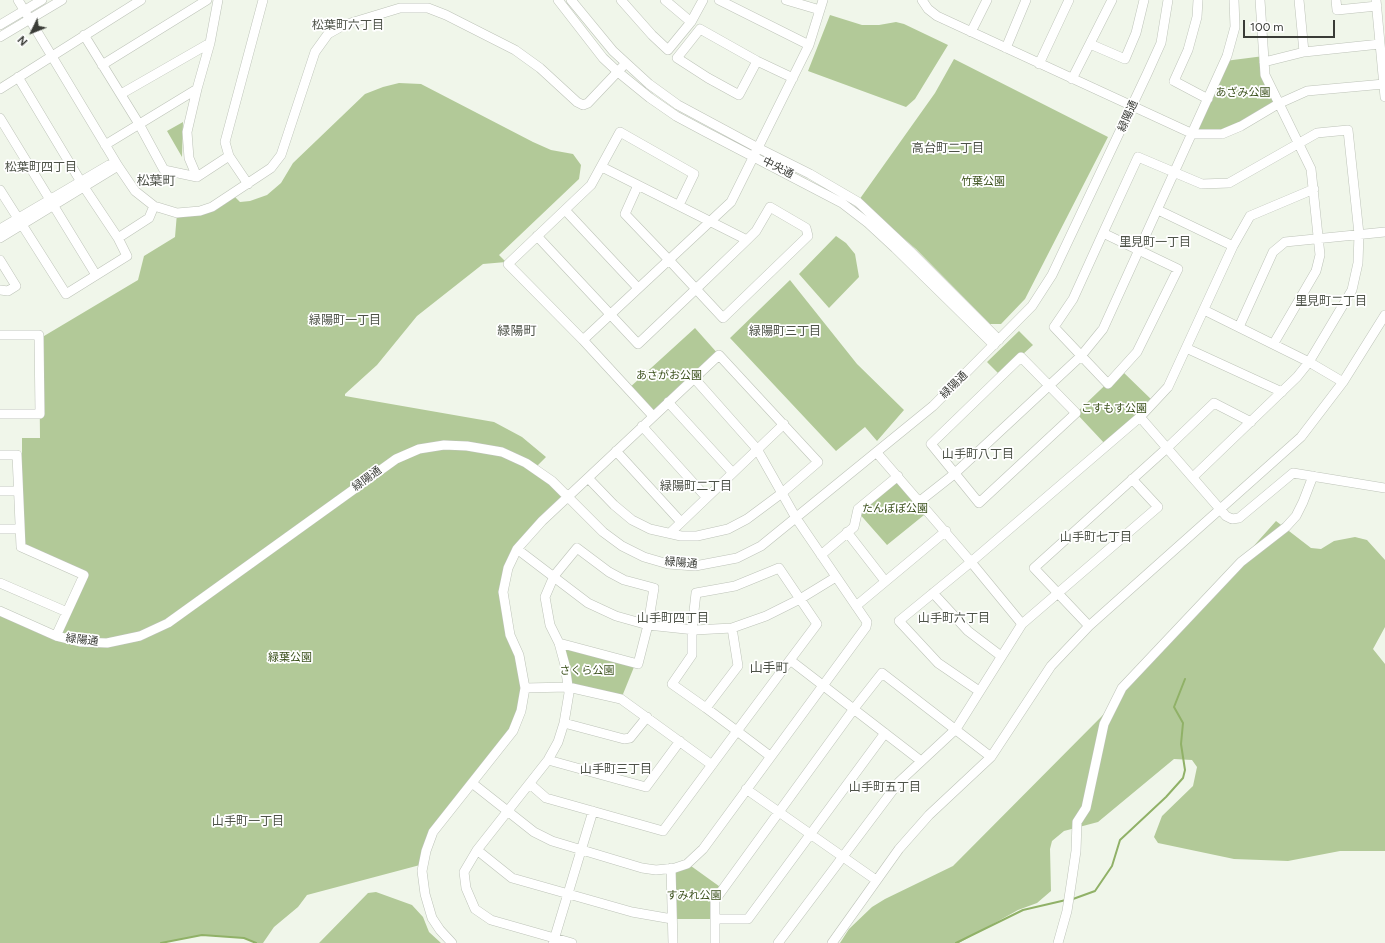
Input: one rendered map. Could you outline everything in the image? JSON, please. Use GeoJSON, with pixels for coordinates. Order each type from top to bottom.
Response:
{"type":"FeatureCollection","features":[{"type":"Feature","properties":{"kind":"street"},"geometry":{"type":"LineString","coordinates":[[18,0],[117,164],[135,191],[154,206],[177,213],[200,212],[212,207],[271,168],[281,155],[315,52],[320,43],[328,34],[344,25],[392,10],[414,7],[428,8],[446,15],[497,40],[540,68],[577,102],[583,105],[588,103],[625,64]]}},
{"type":"Feature","properties":{"kind":"street"},"geometry":{"type":"LineString","coordinates":[[0,26],[42,0]]}},
{"type":"Feature","properties":{"kind":"street"},"geometry":{"type":"LineString","coordinates":[[0,37],[62,0]]}},
{"type":"Feature","properties":{"kind":"street"},"geometry":{"type":"LineString","coordinates":[[0,89],[141,0]]}},
{"type":"Feature","properties":{"kind":"street"},"geometry":{"type":"LineString","coordinates":[[102,65],[207,0]]}},
{"type":"Feature","properties":{"kind":"street"},"geometry":{"type":"LineString","coordinates":[[197,177],[189,158],[187,132],[210,43],[218,0]]}},
{"type":"Feature","properties":{"kind":"street"},"geometry":{"type":"LineString","coordinates":[[248,184],[229,156],[225,142],[263,0]]}},
{"type":"Feature","properties":{"kind":"street","name":"中央通"},"geometry":{"type":"LineString","coordinates":[[558,0],[587,39],[618,72],[676,116],[756,152]]}},
{"type":"Feature","properties":{"kind":"street","name":"中央通"},"geometry":{"type":"LineString","coordinates":[[571,0],[598,36],[625,64],[649,84],[678,105],[842,203],[868,222],[996,343]]}},
{"type":"Feature","properties":{"kind":"street"},"geometry":{"type":"LineString","coordinates":[[621,0],[652,36],[668,50],[691,22],[703,0]]}},
{"type":"Feature","properties":{"kind":"street"},"geometry":{"type":"LineString","coordinates":[[665,0],[691,22]]}},
{"type":"Feature","properties":{"kind":"street"},"geometry":{"type":"LineString","coordinates":[[719,0],[809,45]]}},
{"type":"Feature","properties":{"kind":"street"},"geometry":{"type":"LineString","coordinates":[[786,0],[820,10]]}},
{"type":"Feature","properties":{"kind":"street"},"geometry":{"type":"LineString","coordinates":[[583,340],[731,202],[809,45],[823,0]]}},
{"type":"Feature","properties":{"kind":"street"},"geometry":{"type":"LineString","coordinates":[[922,0],[937,16],[1072,80],[1192,134],[1222,134],[1241,126],[1278,104],[1307,91],[1384,84]]}},
{"type":"Feature","properties":{"kind":"street"},"geometry":{"type":"LineString","coordinates":[[971,32],[987,0]]}},
{"type":"Feature","properties":{"kind":"street"},"geometry":{"type":"LineString","coordinates":[[1006,48],[1026,0]]}},
{"type":"Feature","properties":{"kind":"street"},"geometry":{"type":"LineString","coordinates":[[1038,64],[1069,0]]}},
{"type":"Feature","properties":{"kind":"street"},"geometry":{"type":"LineString","coordinates":[[1072,80],[1112,0]]}},
{"type":"Feature","properties":{"kind":"street"},"geometry":{"type":"LineString","coordinates":[[1090,44],[1125,59],[1136,33],[1144,0]]}},
{"type":"Feature","properties":{"kind":"street","name":"緑陽通"},"geometry":{"type":"LineString","coordinates":[[0,611],[56,636],[81,642],[107,643],[140,636],[168,623],[396,459],[419,449],[444,445],[467,446],[502,452],[534,468],[567,497],[584,515],[622,546],[644,557],[681,566],[713,564],[737,558],[761,546],[933,406],[1032,306],[1052,275],[1114,146],[1161,43],[1168,0]]}},
{"type":"Feature","properties":{"kind":"street"},"geometry":{"type":"LineString","coordinates":[[1198,0],[1197,17],[1188,50],[1174,81],[1208,99]]}},
{"type":"Feature","properties":{"kind":"street"},"geometry":{"type":"LineString","coordinates":[[920,501],[954,473],[1081,356],[1103,329],[1228,56],[1235,27],[1234,0]]}},
{"type":"Feature","properties":{"kind":"street"},"geometry":{"type":"LineString","coordinates":[[1260,0],[1266,75],[1278,104],[1311,169],[1320,255],[1316,271],[1274,343]]}},
{"type":"Feature","properties":{"kind":"street"},"geometry":{"type":"LineString","coordinates":[[1299,0],[1304,52]]}},
{"type":"Feature","properties":{"kind":"street"},"geometry":{"type":"LineString","coordinates":[[1336,0],[1337,10],[1377,3],[1385,97]]}},
{"type":"Feature","properties":{"kind":"street"},"geometry":{"type":"LineString","coordinates":[[757,61],[739,95],[708,78],[677,58],[700,29],[757,61],[793,78]]}},
{"type":"Feature","properties":{"kind":"street"},"geometry":{"type":"LineString","coordinates":[[84,35],[139,124],[164,170],[197,177],[229,156]]}},
{"type":"Feature","properties":{"kind":"street"},"geometry":{"type":"LineString","coordinates":[[121,94],[210,43]]}},
{"type":"Feature","properties":{"kind":"street"},"geometry":{"type":"LineString","coordinates":[[1264,62],[1304,52],[1380,44]]}},
{"type":"Feature","properties":{"kind":"street"},"geometry":{"type":"LineString","coordinates":[[0,190],[66,294],[127,256],[118,238],[18,78]]}},
{"type":"Feature","properties":{"kind":"street"},"geometry":{"type":"LineString","coordinates":[[106,144],[197,89]]}},
{"type":"Feature","properties":{"kind":"street"},"geometry":{"type":"LineString","coordinates":[[0,118],[96,275]]}},
{"type":"Feature","properties":{"kind":"street"},"geometry":{"type":"LineString","coordinates":[[1103,233],[1178,269],[1137,352],[1108,384],[1054,328],[1073,299],[1103,233],[1138,157],[1202,184],[1229,183],[1317,133],[1348,130],[1359,234],[1358,263],[1352,290],[1309,362],[1282,392],[1193,477]]}},
{"type":"Feature","properties":{"kind":"street"},"geometry":{"type":"LineString","coordinates":[[653,416],[583,340],[508,264],[591,185],[620,132],[694,174],[679,205]]}},
{"type":"Feature","properties":{"kind":"street"},"geometry":{"type":"LineString","coordinates":[[0,229],[19,222],[117,164]]}},
{"type":"Feature","properties":{"kind":"street"},"geometry":{"type":"LineString","coordinates":[[602,167],[747,240]]}},
{"type":"Feature","properties":{"kind":"street"},"geometry":{"type":"LineString","coordinates":[[537,236],[638,344],[696,289],[756,231],[770,207],[806,228],[808,236],[723,318],[696,289],[668,260],[625,214],[638,185]]}},
{"type":"Feature","properties":{"kind":"street"},"geometry":{"type":"LineString","coordinates":[[979,691],[938,663],[899,621],[971,562],[1140,417],[1168,387],[1233,246],[1250,216],[1314,189]]}},
{"type":"Feature","properties":{"kind":"street"},"geometry":{"type":"LineString","coordinates":[[118,238],[149,218],[154,206]]}},
{"type":"Feature","properties":{"kind":"street"},"geometry":{"type":"LineString","coordinates":[[565,210],[638,288]]}},
{"type":"Feature","properties":{"kind":"street"},"geometry":{"type":"LineString","coordinates":[[1158,210],[1233,246]]}},
{"type":"Feature","properties":{"kind":"street"},"geometry":{"type":"LineString","coordinates":[[0,238],[19,222]]}},
{"type":"Feature","properties":{"kind":"street"},"geometry":{"type":"LineString","coordinates":[[1239,327],[1273,252],[1285,242],[1385,232]]}},
{"type":"Feature","properties":{"kind":"street"},"geometry":{"type":"LineString","coordinates":[[0,260],[16,286],[8,290],[0,290]]}},
{"type":"Feature","properties":{"kind":"street"},"geometry":{"type":"LineString","coordinates":[[1204,310],[1274,343],[1343,382]]}},
{"type":"Feature","properties":{"kind":"street"},"geometry":{"type":"LineString","coordinates":[[832,943],[899,849],[929,815],[991,757],[1051,666],[1089,626],[1301,436],[1343,382],[1385,314]]}},
{"type":"Feature","properties":{"kind":"street"},"geometry":{"type":"LineString","coordinates":[[0,335],[39,335],[40,407],[40,414],[0,414]]}},
{"type":"Feature","properties":{"kind":"street"},"geometry":{"type":"LineString","coordinates":[[1186,348],[1282,392]]}},
{"type":"Feature","properties":{"kind":"street"},"geometry":{"type":"LineString","coordinates":[[452,943],[440,930],[432,918],[425,894],[422,871],[426,851],[433,832],[513,731],[521,710],[525,688],[519,655],[510,635],[503,592],[508,568],[517,549],[530,533],[567,497],[719,355],[818,462],[782,493],[747,519],[728,529],[713,534],[696,536],[681,536],[650,529],[632,520],[614,505],[588,478]]}},
{"type":"Feature","properties":{"kind":"street"},"geometry":{"type":"LineString","coordinates":[[1022,357],[1076,413],[979,503],[954,473],[931,444],[1022,357]]}},
{"type":"Feature","properties":{"kind":"street"},"geometry":{"type":"LineString","coordinates":[[472,783],[534,832],[552,841],[642,868],[656,870],[686,864],[696,856],[866,627],[867,622],[796,518],[757,449],[694,378]]}},
{"type":"Feature","properties":{"kind":"street"},"geometry":{"type":"LineString","coordinates":[[668,402],[732,472]]}},
{"type":"Feature","properties":{"kind":"street"},"geometry":{"type":"LineString","coordinates":[[1089,626],[1034,568],[1167,448],[1214,403],[1251,422]]}},
{"type":"Feature","properties":{"kind":"street"},"geometry":{"type":"LineString","coordinates":[[1140,417],[1221,509],[1232,519],[1239,518],[1293,473],[1385,488]]}},
{"type":"Feature","properties":{"kind":"street"},"geometry":{"type":"LineString","coordinates":[[670,533],[732,472],[784,424]]}},
{"type":"Feature","properties":{"kind":"street"},"geometry":{"type":"LineString","coordinates":[[642,426],[706,497]]}},
{"type":"Feature","properties":{"kind":"street"},"geometry":{"type":"LineString","coordinates":[[616,451],[681,522]]}},
{"type":"Feature","properties":{"kind":"street"},"geometry":{"type":"LineString","coordinates":[[877,453],[946,531],[1022,624]]}},
{"type":"Feature","properties":{"kind":"street"},"geometry":{"type":"LineString","coordinates":[[0,456],[17,456],[20,547],[84,575],[56,636]]}},
{"type":"Feature","properties":{"kind":"street"},"geometry":{"type":"LineString","coordinates":[[821,555],[854,527],[858,509],[898,476]]}},
{"type":"Feature","properties":{"kind":"street"},"geometry":{"type":"LineString","coordinates":[[1058,943],[1071,885],[1076,851],[1077,822],[1086,808],[1104,724],[1122,688],[1241,562],[1286,527],[1296,516],[1313,476]]}},
{"type":"Feature","properties":{"kind":"street"},"geometry":{"type":"LineString","coordinates":[[778,943],[899,782],[956,729],[1022,624],[1158,507],[1132,479]]}},
{"type":"Feature","properties":{"kind":"street"},"geometry":{"type":"LineString","coordinates":[[0,491],[18,491]]}},
{"type":"Feature","properties":{"kind":"street"},"geometry":{"type":"LineString","coordinates":[[0,529],[19,529]]}},
{"type":"Feature","properties":{"kind":"street"},"geometry":{"type":"LineString","coordinates":[[856,606],[946,531]]}},
{"type":"Feature","properties":{"kind":"street"},"geometry":{"type":"LineString","coordinates":[[847,532],[885,581]]}},
{"type":"Feature","properties":{"kind":"street"},"geometry":{"type":"LineString","coordinates":[[559,643],[638,664],[648,625],[654,588],[619,578],[598,565],[577,548],[554,576],[545,597],[550,625],[559,643],[565,665],[568,687],[568,703],[564,723],[558,742],[548,760],[477,850],[464,872],[466,888],[474,909],[491,920],[554,941],[572,943]]}},
{"type":"Feature","properties":{"kind":"street"},"geometry":{"type":"LineString","coordinates":[[517,549],[588,603],[616,616],[648,625],[692,629],[732,628],[766,616],[800,599],[836,577]]}},
{"type":"Feature","properties":{"kind":"street"},"geometry":{"type":"LineString","coordinates":[[530,784],[546,798],[663,831],[737,731],[817,624],[779,568],[735,586],[696,593],[692,629],[692,655],[672,684],[706,708],[737,731],[770,756]]}},
{"type":"Feature","properties":{"kind":"street"},"geometry":{"type":"LineString","coordinates":[[0,582],[67,612]]}},
{"type":"Feature","properties":{"kind":"street"},"geometry":{"type":"LineString","coordinates":[[933,593],[968,631],[1001,656]]}},
{"type":"Feature","properties":{"kind":"street"},"geometry":{"type":"LineString","coordinates":[[706,708],[738,666],[732,628]]}},
{"type":"Feature","properties":{"kind":"street"},"geometry":{"type":"LineString","coordinates":[[790,660],[921,761]]}},
{"type":"Feature","properties":{"kind":"street"},"geometry":{"type":"LineString","coordinates":[[715,943],[715,900],[854,709],[882,673],[991,757]]}},
{"type":"Feature","properties":{"kind":"street"},"geometry":{"type":"LineString","coordinates":[[525,688],[568,687],[621,699],[712,765]]}},
{"type":"Feature","properties":{"kind":"street"},"geometry":{"type":"LineString","coordinates":[[564,723],[624,739],[630,738],[647,717]]}},
{"type":"Feature","properties":{"kind":"street"},"geometry":{"type":"LineString","coordinates":[[716,919],[748,919],[885,733]]}},
{"type":"Feature","properties":{"kind":"street"},"geometry":{"type":"LineString","coordinates":[[548,760],[646,787],[680,742]]}},
{"type":"Feature","properties":{"kind":"street"},"geometry":{"type":"LineString","coordinates":[[746,789],[876,880]]}},
{"type":"Feature","properties":{"kind":"street"},"geometry":{"type":"LineString","coordinates":[[554,941],[593,811]]}},
{"type":"Feature","properties":{"kind":"street"},"geometry":{"type":"LineString","coordinates":[[477,850],[512,878],[632,912],[672,919]]}},
{"type":"Feature","properties":{"kind":"street"},"geometry":{"type":"LineString","coordinates":[[671,868],[673,943]]}},
{"type":"Feature","properties":{"kind":"green space"},"geometry":{"type":"Polygon","coordinates":[[[830,15],[862,25],[879,25],[896,22],[904,24],[948,45],[915,99],[906,107],[808,71],[830,15]]]}},
{"type":"Feature","properties":{"kind":"green space","name":"あざみ公園"},"geometry":{"type":"Polygon","coordinates":[[[1264,56],[1278,104],[1222,134],[1193,134],[1225,61],[1264,56]]]}},
{"type":"Feature","properties":{"kind":"green space","name":"竹葉公園"},"geometry":{"type":"Polygon","coordinates":[[[954,59],[1108,137],[1025,299],[1001,324],[990,324],[916,249],[859,200],[935,93],[954,59]]]}},
{"type":"Feature","properties":{"kind":"green space","name":"緑葉公園"},"geometry":{"type":"Polygon","coordinates":[[[399,83],[421,84],[533,142],[551,150],[573,154],[581,165],[579,179],[499,255],[506,262],[483,264],[417,316],[377,365],[345,394],[345,396],[494,422],[522,437],[546,457],[535,468],[567,497],[517,549],[503,592],[525,688],[513,731],[441,821],[420,865],[307,895],[298,907],[274,927],[263,943],[256,943],[244,938],[202,935],[163,943],[0,943],[0,611],[56,636],[64,626],[86,575],[22,543],[22,438],[40,438],[39,339],[138,280],[144,256],[175,237],[177,213],[186,213],[232,194],[240,202],[250,201],[267,195],[281,183],[293,163],[365,94],[399,83]]]}},
{"type":"Feature","properties":{"kind":"green space"},"geometry":{"type":"Polygon","coordinates":[[[183,122],[182,157],[167,131],[183,122]]]}},
{"type":"Feature","properties":{"kind":"green space"},"geometry":{"type":"Polygon","coordinates":[[[836,236],[846,243],[855,254],[859,277],[829,308],[799,274],[836,236]]]}},
{"type":"Feature","properties":{"kind":"green space"},"geometry":{"type":"Polygon","coordinates":[[[790,280],[857,364],[904,410],[877,441],[865,427],[836,451],[730,338],[790,280]]]}},
{"type":"Feature","properties":{"kind":"green space","name":"あさがお公園"},"geometry":{"type":"Polygon","coordinates":[[[695,328],[719,355],[653,416],[628,389],[695,328]]]}},
{"type":"Feature","properties":{"kind":"green space"},"geometry":{"type":"Polygon","coordinates":[[[1019,331],[1033,345],[1000,375],[987,362],[1019,331]]]}},
{"type":"Feature","properties":{"kind":"green space","name":"こすもす公園"},"geometry":{"type":"Polygon","coordinates":[[[1121,370],[1155,403],[1106,445],[1076,413],[1121,370]]]}},
{"type":"Feature","properties":{"kind":"green space","name":"たんぽぽ公園"},"geometry":{"type":"Polygon","coordinates":[[[898,476],[929,511],[887,545],[857,511],[898,476]]]}},
{"type":"Feature","properties":{"kind":"green space"},"geometry":{"type":"Polygon","coordinates":[[[1276,521],[1311,548],[1321,549],[1334,541],[1355,537],[1367,540],[1385,560],[1385,627],[1373,649],[1385,664],[1385,851],[1340,851],[1288,861],[1234,859],[1158,843],[1154,837],[1162,816],[1193,786],[1197,767],[1192,760],[1174,759],[1098,822],[1064,831],[1052,841],[1050,849],[1051,891],[1037,903],[1018,910],[959,943],[840,943],[849,929],[872,907],[885,899],[953,866],[1101,717],[1276,521]]]}},
{"type":"Feature","properties":{"kind":"green space","name":"さくら公園"},"geometry":{"type":"Polygon","coordinates":[[[562,644],[634,667],[621,699],[568,687],[562,644]]]}},
{"type":"Feature","properties":{"kind":"green space","name":"すみれ公園"},"geometry":{"type":"Polygon","coordinates":[[[691,866],[723,889],[715,900],[716,919],[672,919],[671,868],[691,866]]]}},
{"type":"Feature","properties":{"kind":"green space"},"geometry":{"type":"Polygon","coordinates":[[[376,892],[412,905],[423,917],[429,932],[441,943],[319,943],[368,893],[376,892]]]}},
{"type":"Feature","properties":{"kind":"waterway"},"geometry":{"type":"LineString","coordinates":[[1073,899],[1095,891],[1112,866],[1120,840],[1166,797],[1183,778],[1185,770],[1181,744],[1183,723],[1174,707],[1185,679]]}},
{"type":"Feature","properties":{"kind":"waterway"},"geometry":{"type":"LineString","coordinates":[[956,943],[1023,910],[1066,900]]}},
{"type":"Feature","properties":{"kind":"waterway"},"geometry":{"type":"LineString","coordinates":[[161,943],[202,935],[244,938],[256,943]]}},
{"type":"Feature","properties":{"kind":"district","name":"松葉町六丁目"},"geometry":{"type":"Point","coordinates":[348,25]}},
{"type":"Feature","properties":{"kind":"district","name":"高台町二丁目"},"geometry":{"type":"Point","coordinates":[948,148]}},
{"type":"Feature","properties":{"kind":"district","name":"松葉町四丁目"},"geometry":{"type":"Point","coordinates":[41,167]}},
{"type":"Feature","properties":{"kind":"district","name":"松葉町"},"geometry":{"type":"Point","coordinates":[156,181]}},
{"type":"Feature","properties":{"kind":"district","name":"里見町一丁目"},"geometry":{"type":"Point","coordinates":[1155,242]}},
{"type":"Feature","properties":{"kind":"district","name":"里見町二丁目"},"geometry":{"type":"Point","coordinates":[1331,301]}},
{"type":"Feature","properties":{"kind":"district","name":"緑陽町一丁目"},"geometry":{"type":"Point","coordinates":[345,320]}},
{"type":"Feature","properties":{"kind":"district","name":"緑陽町"},"geometry":{"type":"Point","coordinates":[517,331]}},
{"type":"Feature","properties":{"kind":"district","name":"緑陽町三丁目"},"geometry":{"type":"Point","coordinates":[785,331]}},
{"type":"Feature","properties":{"kind":"district","name":"山手町八丁目"},"geometry":{"type":"Point","coordinates":[978,454]}},
{"type":"Feature","properties":{"kind":"district","name":"緑陽町二丁目"},"geometry":{"type":"Point","coordinates":[696,486]}},
{"type":"Feature","properties":{"kind":"district","name":"山手町七丁目"},"geometry":{"type":"Point","coordinates":[1096,537]}},
{"type":"Feature","properties":{"kind":"district","name":"山手町四丁目"},"geometry":{"type":"Point","coordinates":[673,618]}},
{"type":"Feature","properties":{"kind":"district","name":"山手町六丁目"},"geometry":{"type":"Point","coordinates":[954,618]}},
{"type":"Feature","properties":{"kind":"district","name":"山手町"},"geometry":{"type":"Point","coordinates":[769,668]}},
{"type":"Feature","properties":{"kind":"district","name":"山手町三丁目"},"geometry":{"type":"Point","coordinates":[616,769]}},
{"type":"Feature","properties":{"kind":"district","name":"山手町五丁目"},"geometry":{"type":"Point","coordinates":[885,787]}},
{"type":"Feature","properties":{"kind":"district","name":"山手町一丁目"},"geometry":{"type":"Point","coordinates":[248,821]}}]}
